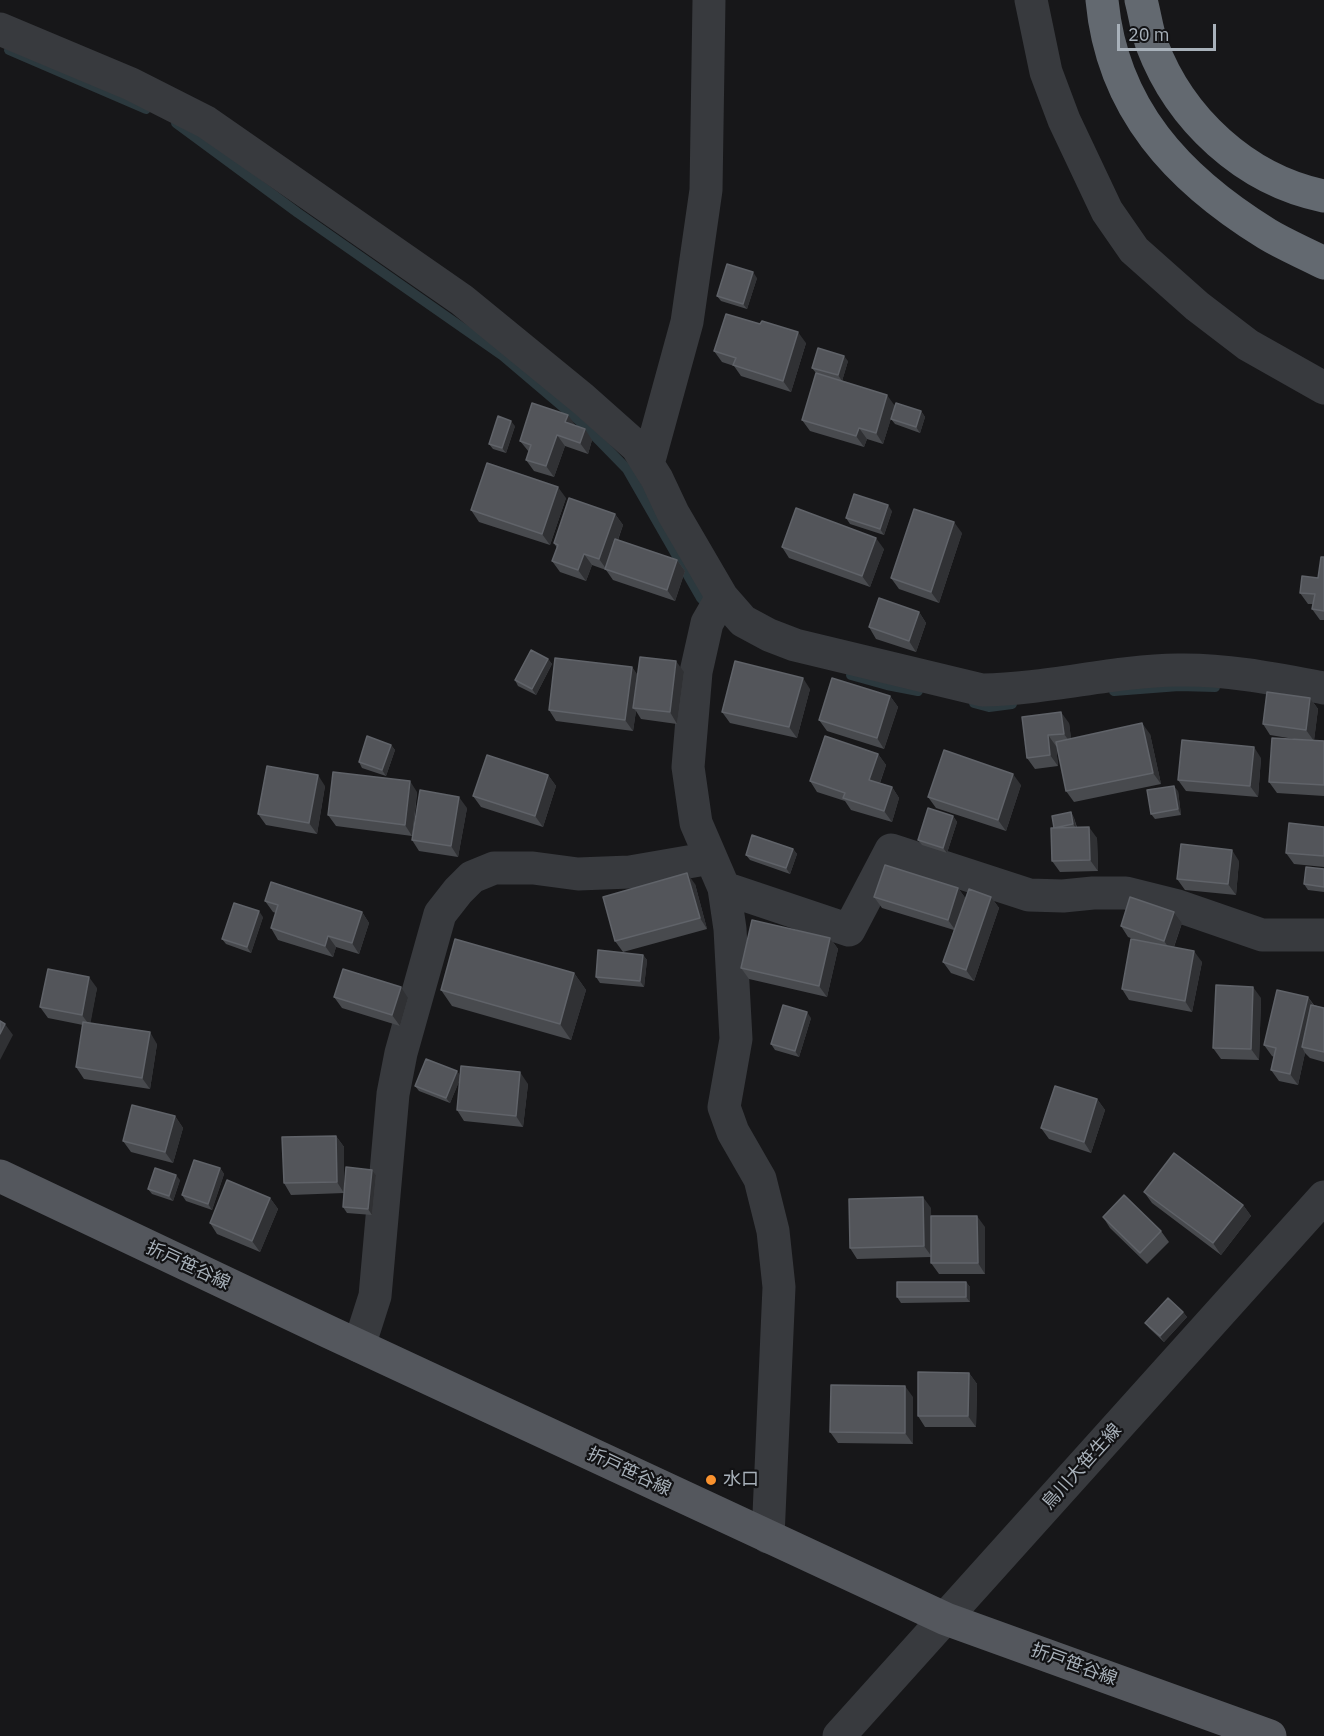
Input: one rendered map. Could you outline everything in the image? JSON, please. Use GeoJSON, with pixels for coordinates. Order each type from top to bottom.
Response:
{"type":"FeatureCollection","features":[{"type":"Feature","properties":{"kind":"highway"},"geometry":{"type":"LineString","coordinates":[[1102,0],[1104,24],[1117,67],[1132,103],[1156,142],[1184,172],[1218,202],[1269,236],[1324,263]]}},
{"type":"Feature","properties":{"kind":"highway"},"geometry":{"type":"LineString","coordinates":[[1142,0],[1152,44],[1171,84],[1197,122],[1227,151],[1267,175],[1324,196]]}},
{"type":"Feature","properties":{"kind":"main road","name":"折戸笹谷線"},"geometry":{"type":"LineString","coordinates":[[0,1176],[946,1619],[1270,1736]]}},
{"type":"Feature","properties":{"kind":"street"},"geometry":{"type":"LineString","coordinates":[[648,464],[687,322],[706,190],[709,0]]}},
{"type":"Feature","properties":{"kind":"street"},"geometry":{"type":"LineString","coordinates":[[1031,0],[1046,72],[1064,120],[1107,211],[1134,250],[1197,306],[1248,345],[1324,388]]}},
{"type":"Feature","properties":{"kind":"street"},"geometry":{"type":"LineString","coordinates":[[0,29],[131,84],[206,122],[462,300],[583,399],[636,447],[648,464],[673,513],[716,609],[696,672],[688,767],[696,823],[724,888],[730,929],[736,1038],[724,1107],[732,1132],[760,1179],[772,1231],[779,1287],[768,1537]]}},
{"type":"Feature","properties":{"kind":"street"},"geometry":{"type":"LineString","coordinates":[[716,609],[768,635],[795,645],[982,690],[1012,690],[1178,670],[1235,672],[1324,688]]}},
{"type":"Feature","properties":{"kind":"street"},"geometry":{"type":"LineString","coordinates":[[724,888],[849,930],[891,850],[1029,895],[1126,894],[1178,906],[1262,935],[1324,935]]}},
{"type":"Feature","properties":{"kind":"street"},"geometry":{"type":"LineString","coordinates":[[359,1346],[375,1296],[393,1094],[401,1053],[440,915],[472,877],[494,868],[533,868],[578,874],[630,872],[711,858]]}},
{"type":"Feature","properties":{"kind":"street","name":"鳥川大笹生線"},"geometry":{"type":"LineString","coordinates":[[839,1736],[1324,1197]]}},
{"type":"Feature","properties":{"kind":"building"},"geometry":{"type":"Polygon","coordinates":[[[727,264],[753,272],[743,304],[717,296],[727,264]]]}},
{"type":"Feature","properties":{"kind":"building"},"geometry":{"type":"Polygon","coordinates":[[[726,314],[760,324],[762,321],[798,332],[783,381],[733,365],[736,358],[714,351],[726,314]]]}},
{"type":"Feature","properties":{"kind":"building"},"geometry":{"type":"Polygon","coordinates":[[[818,348],[844,356],[838,375],[812,368],[818,348]]]}},
{"type":"Feature","properties":{"kind":"building"},"geometry":{"type":"Polygon","coordinates":[[[816,373],[887,395],[876,433],[859,428],[856,436],[802,420],[816,373]]]}},
{"type":"Feature","properties":{"kind":"building"},"geometry":{"type":"Polygon","coordinates":[[[532,403],[568,415],[565,422],[585,429],[580,443],[557,435],[546,466],[526,460],[531,445],[520,441],[532,403]]]}},
{"type":"Feature","properties":{"kind":"building"},"geometry":{"type":"Polygon","coordinates":[[[896,403],[921,411],[916,427],[891,419],[896,403]]]}},
{"type":"Feature","properties":{"kind":"building"},"geometry":{"type":"Polygon","coordinates":[[[498,416],[511,421],[502,448],[489,444],[498,416]]]}},
{"type":"Feature","properties":{"kind":"building"},"geometry":{"type":"Polygon","coordinates":[[[487,463],[558,487],[542,534],[471,510],[487,463]]]}},
{"type":"Feature","properties":{"kind":"building"},"geometry":{"type":"Polygon","coordinates":[[[854,494],[888,505],[880,529],[846,518],[854,494]]]}},
{"type":"Feature","properties":{"kind":"building"},"geometry":{"type":"Polygon","coordinates":[[[569,498],[615,514],[599,559],[584,554],[578,570],[552,561],[558,545],[554,543],[569,498]]]}},
{"type":"Feature","properties":{"kind":"building"},"geometry":{"type":"Polygon","coordinates":[[[796,508],[876,538],[862,576],[782,547],[796,508]]]}},
{"type":"Feature","properties":{"kind":"building"},"geometry":{"type":"Polygon","coordinates":[[[914,509],[954,522],[931,592],[891,578],[914,509]]]}},
{"type":"Feature","properties":{"kind":"building"},"geometry":{"type":"Polygon","coordinates":[[[615,539],[677,560],[667,590],[605,569],[615,539]]]}},
{"type":"Feature","properties":{"kind":"building"},"geometry":{"type":"Polygon","coordinates":[[[1321,557],[1324,557],[1324,611],[1312,609],[1315,594],[1300,593],[1302,576],[1318,578],[1321,557]]]}},
{"type":"Feature","properties":{"kind":"building"},"geometry":{"type":"Polygon","coordinates":[[[879,598],[919,612],[909,641],[869,627],[879,598]]]}},
{"type":"Feature","properties":{"kind":"building"},"geometry":{"type":"Polygon","coordinates":[[[531,650],[548,659],[532,689],[515,680],[531,650]]]}},
{"type":"Feature","properties":{"kind":"building"},"geometry":{"type":"Polygon","coordinates":[[[640,657],[676,661],[670,712],[633,708],[640,657]]]}},
{"type":"Feature","properties":{"kind":"building"},"geometry":{"type":"Polygon","coordinates":[[[555,658],[632,667],[625,720],[549,710],[555,658]]]}},
{"type":"Feature","properties":{"kind":"building"},"geometry":{"type":"Polygon","coordinates":[[[735,661],[803,678],[789,727],[722,712],[735,661]]]}},
{"type":"Feature","properties":{"kind":"building"},"geometry":{"type":"Polygon","coordinates":[[[832,678],[890,696],[877,738],[819,720],[832,678]]]}},
{"type":"Feature","properties":{"kind":"building"},"geometry":{"type":"Polygon","coordinates":[[[1267,692],[1310,698],[1306,730],[1263,724],[1267,692]]]}},
{"type":"Feature","properties":{"kind":"building"},"geometry":{"type":"Polygon","coordinates":[[[1061,712],[1064,734],[1048,735],[1050,755],[1027,758],[1022,717],[1061,712]]]}},
{"type":"Feature","properties":{"kind":"building"},"geometry":{"type":"Polygon","coordinates":[[[1142,723],[1153,773],[1066,791],[1056,742],[1142,723]]]}},
{"type":"Feature","properties":{"kind":"building"},"geometry":{"type":"Polygon","coordinates":[[[367,736],[391,745],[382,770],[359,762],[367,736]]]}},
{"type":"Feature","properties":{"kind":"building"},"geometry":{"type":"Polygon","coordinates":[[[825,736],[878,754],[869,780],[892,787],[884,811],[843,798],[845,793],[810,781],[825,736]]]}},
{"type":"Feature","properties":{"kind":"building"},"geometry":{"type":"Polygon","coordinates":[[[1272,738],[1324,741],[1324,785],[1269,782],[1272,738]]]}},
{"type":"Feature","properties":{"kind":"building"},"geometry":{"type":"Polygon","coordinates":[[[1182,740],[1254,747],[1250,786],[1178,780],[1182,740]]]}},
{"type":"Feature","properties":{"kind":"building"},"geometry":{"type":"Polygon","coordinates":[[[944,750],[1013,774],[998,820],[928,797],[944,750]]]}},
{"type":"Feature","properties":{"kind":"building"},"geometry":{"type":"Polygon","coordinates":[[[487,755],[548,775],[535,816],[473,796],[487,755]]]}},
{"type":"Feature","properties":{"kind":"building"},"geometry":{"type":"Polygon","coordinates":[[[267,766],[318,775],[309,823],[258,814],[267,766]]]}},
{"type":"Feature","properties":{"kind":"building"},"geometry":{"type":"Polygon","coordinates":[[[333,772],[410,781],[405,825],[328,815],[333,772]]]}},
{"type":"Feature","properties":{"kind":"building"},"geometry":{"type":"Polygon","coordinates":[[[1174,786],[1178,809],[1151,814],[1147,790],[1174,786]]]}},
{"type":"Feature","properties":{"kind":"building"},"geometry":{"type":"Polygon","coordinates":[[[420,790],[459,797],[451,846],[412,840],[420,790]]]}},
{"type":"Feature","properties":{"kind":"building"},"geometry":{"type":"Polygon","coordinates":[[[928,808],[953,816],[943,848],[918,840],[928,808]]]}},
{"type":"Feature","properties":{"kind":"building"},"geometry":{"type":"Polygon","coordinates":[[[1071,812],[1073,824],[1054,828],[1052,816],[1071,812]]]}},
{"type":"Feature","properties":{"kind":"building"},"geometry":{"type":"Polygon","coordinates":[[[1289,823],[1324,827],[1324,856],[1286,853],[1289,823]]]}},
{"type":"Feature","properties":{"kind":"building"},"geometry":{"type":"Polygon","coordinates":[[[1089,827],[1090,860],[1052,861],[1051,828],[1089,827]]]}},
{"type":"Feature","properties":{"kind":"building"},"geometry":{"type":"Polygon","coordinates":[[[752,835],[793,849],[786,868],[746,855],[752,835]]]}},
{"type":"Feature","properties":{"kind":"building"},"geometry":{"type":"Polygon","coordinates":[[[1181,844],[1232,850],[1228,884],[1177,879],[1181,844]]]}},
{"type":"Feature","properties":{"kind":"building"},"geometry":{"type":"Polygon","coordinates":[[[885,865],[958,888],[948,920],[874,897],[885,865]]]}},
{"type":"Feature","properties":{"kind":"building"},"geometry":{"type":"Polygon","coordinates":[[[1306,867],[1324,869],[1324,887],[1304,884],[1306,867]]]}},
{"type":"Feature","properties":{"kind":"building"},"geometry":{"type":"Polygon","coordinates":[[[687,873],[700,918],[615,941],[603,897],[687,873]]]}},
{"type":"Feature","properties":{"kind":"building"},"geometry":{"type":"Polygon","coordinates":[[[271,882],[362,912],[352,943],[328,936],[325,946],[271,928],[278,905],[265,901],[271,882]]]}},
{"type":"Feature","properties":{"kind":"building"},"geometry":{"type":"Polygon","coordinates":[[[969,889],[991,897],[966,970],[943,962],[969,889]]]}},
{"type":"Feature","properties":{"kind":"building"},"geometry":{"type":"Polygon","coordinates":[[[1130,897],[1174,912],[1164,941],[1121,926],[1130,897]]]}},
{"type":"Feature","properties":{"kind":"building"},"geometry":{"type":"Polygon","coordinates":[[[234,903],[259,911],[247,947],[222,939],[234,903]]]}},
{"type":"Feature","properties":{"kind":"building"},"geometry":{"type":"Polygon","coordinates":[[[752,920],[830,938],[819,986],[741,968],[752,920]]]}},
{"type":"Feature","properties":{"kind":"building"},"geometry":{"type":"Polygon","coordinates":[[[455,939],[574,973],[560,1024],[441,990],[455,939]]]}},
{"type":"Feature","properties":{"kind":"building"},"geometry":{"type":"Polygon","coordinates":[[[1131,939],[1194,951],[1185,1001],[1122,989],[1131,939]]]}},
{"type":"Feature","properties":{"kind":"building"},"geometry":{"type":"Polygon","coordinates":[[[598,950],[643,955],[640,981],[596,977],[598,950]]]}},
{"type":"Feature","properties":{"kind":"building"},"geometry":{"type":"Polygon","coordinates":[[[48,969],[89,977],[82,1015],[40,1007],[48,969]]]}},
{"type":"Feature","properties":{"kind":"building"},"geometry":{"type":"Polygon","coordinates":[[[343,969],[401,987],[392,1015],[334,997],[343,969]]]}},
{"type":"Feature","properties":{"kind":"building"},"geometry":{"type":"Polygon","coordinates":[[[1216,985],[1253,987],[1251,1049],[1213,1048],[1216,985]]]}},
{"type":"Feature","properties":{"kind":"building"},"geometry":{"type":"Polygon","coordinates":[[[1277,990],[1308,997],[1290,1074],[1271,1070],[1276,1048],[1264,1045],[1277,990]]]}},
{"type":"Feature","properties":{"kind":"building"},"geometry":{"type":"Polygon","coordinates":[[[783,1005],[807,1012],[795,1051],[771,1044],[783,1005]]]}},
{"type":"Feature","properties":{"kind":"building"},"geometry":{"type":"Polygon","coordinates":[[[1311,1005],[1324,1008],[1324,1052],[1302,1047],[1311,1005]]]}},
{"type":"Feature","properties":{"kind":"building"},"geometry":{"type":"Polygon","coordinates":[[[0,1021],[5,1024],[0,1034],[0,1021]]]}},
{"type":"Feature","properties":{"kind":"building"},"geometry":{"type":"Polygon","coordinates":[[[83,1022],[150,1032],[142,1078],[76,1067],[83,1022]]]}},
{"type":"Feature","properties":{"kind":"building"},"geometry":{"type":"Polygon","coordinates":[[[426,1059],[457,1071],[446,1098],[415,1086],[426,1059]]]}},
{"type":"Feature","properties":{"kind":"building"},"geometry":{"type":"Polygon","coordinates":[[[461,1066],[520,1072],[516,1116],[457,1110],[461,1066]]]}},
{"type":"Feature","properties":{"kind":"building"},"geometry":{"type":"Polygon","coordinates":[[[1055,1086],[1097,1099],[1084,1142],[1041,1128],[1055,1086]]]}},
{"type":"Feature","properties":{"kind":"building"},"geometry":{"type":"Polygon","coordinates":[[[132,1105],[175,1116],[165,1152],[123,1141],[132,1105]]]}},
{"type":"Feature","properties":{"kind":"building"},"geometry":{"type":"Polygon","coordinates":[[[336,1136],[337,1182],[284,1183],[282,1137],[336,1136]]]}},
{"type":"Feature","properties":{"kind":"building"},"geometry":{"type":"Polygon","coordinates":[[[1174,1153],[1243,1205],[1213,1243],[1144,1192],[1174,1153]]]}},
{"type":"Feature","properties":{"kind":"building"},"geometry":{"type":"Polygon","coordinates":[[[194,1160],[220,1168],[208,1204],[182,1195],[194,1160]]]}},
{"type":"Feature","properties":{"kind":"building"},"geometry":{"type":"Polygon","coordinates":[[[346,1167],[372,1170],[368,1209],[343,1207],[346,1167]]]}},
{"type":"Feature","properties":{"kind":"building"},"geometry":{"type":"Polygon","coordinates":[[[155,1168],[176,1175],[169,1196],[148,1189],[155,1168]]]}},
{"type":"Feature","properties":{"kind":"building"},"geometry":{"type":"Polygon","coordinates":[[[227,1180],[270,1198],[252,1241],[210,1223],[227,1180]]]}},
{"type":"Feature","properties":{"kind":"building"},"geometry":{"type":"Polygon","coordinates":[[[1124,1195],[1161,1231],[1140,1253],[1103,1217],[1124,1195]]]}},
{"type":"Feature","properties":{"kind":"building"},"geometry":{"type":"Polygon","coordinates":[[[923,1197],[924,1246],[850,1248],[849,1199],[923,1197]]]}},
{"type":"Feature","properties":{"kind":"building"},"geometry":{"type":"Polygon","coordinates":[[[931,1216],[977,1216],[978,1263],[931,1263],[931,1216]]]}},
{"type":"Feature","properties":{"kind":"building"},"geometry":{"type":"Polygon","coordinates":[[[897,1282],[966,1282],[966,1297],[897,1297],[897,1282]]]}},
{"type":"Feature","properties":{"kind":"building"},"geometry":{"type":"Polygon","coordinates":[[[1168,1298],[1183,1312],[1160,1336],[1145,1323],[1168,1298]]]}},
{"type":"Feature","properties":{"kind":"building"},"geometry":{"type":"Polygon","coordinates":[[[918,1372],[969,1373],[968,1416],[918,1416],[918,1372]]]}},
{"type":"Feature","properties":{"kind":"building"},"geometry":{"type":"Polygon","coordinates":[[[831,1385],[905,1386],[905,1433],[830,1432],[831,1385]]]}},
{"type":"Feature","properties":{"kind":"waterway"},"geometry":{"type":"LineString","coordinates":[[9,50],[146,109]]}},
{"type":"Feature","properties":{"kind":"waterway"},"geometry":{"type":"LineString","coordinates":[[176,123],[298,213],[503,356],[583,424],[627,469],[701,598],[710,608]]}},
{"type":"Feature","properties":{"kind":"waterway"},"geometry":{"type":"LineString","coordinates":[[851,675],[918,691]]}},
{"type":"Feature","properties":{"kind":"waterway"},"geometry":{"type":"LineString","coordinates":[[1114,691],[1179,686],[1215,687]]}},
{"type":"Feature","properties":{"kind":"waterway"},"geometry":{"type":"LineString","coordinates":[[974,703],[989,707],[1012,704]]}},
{"type":"Feature","properties":{"kind":"place","name":"水口"},"geometry":{"type":"Point","coordinates":[711,1480]}}]}
